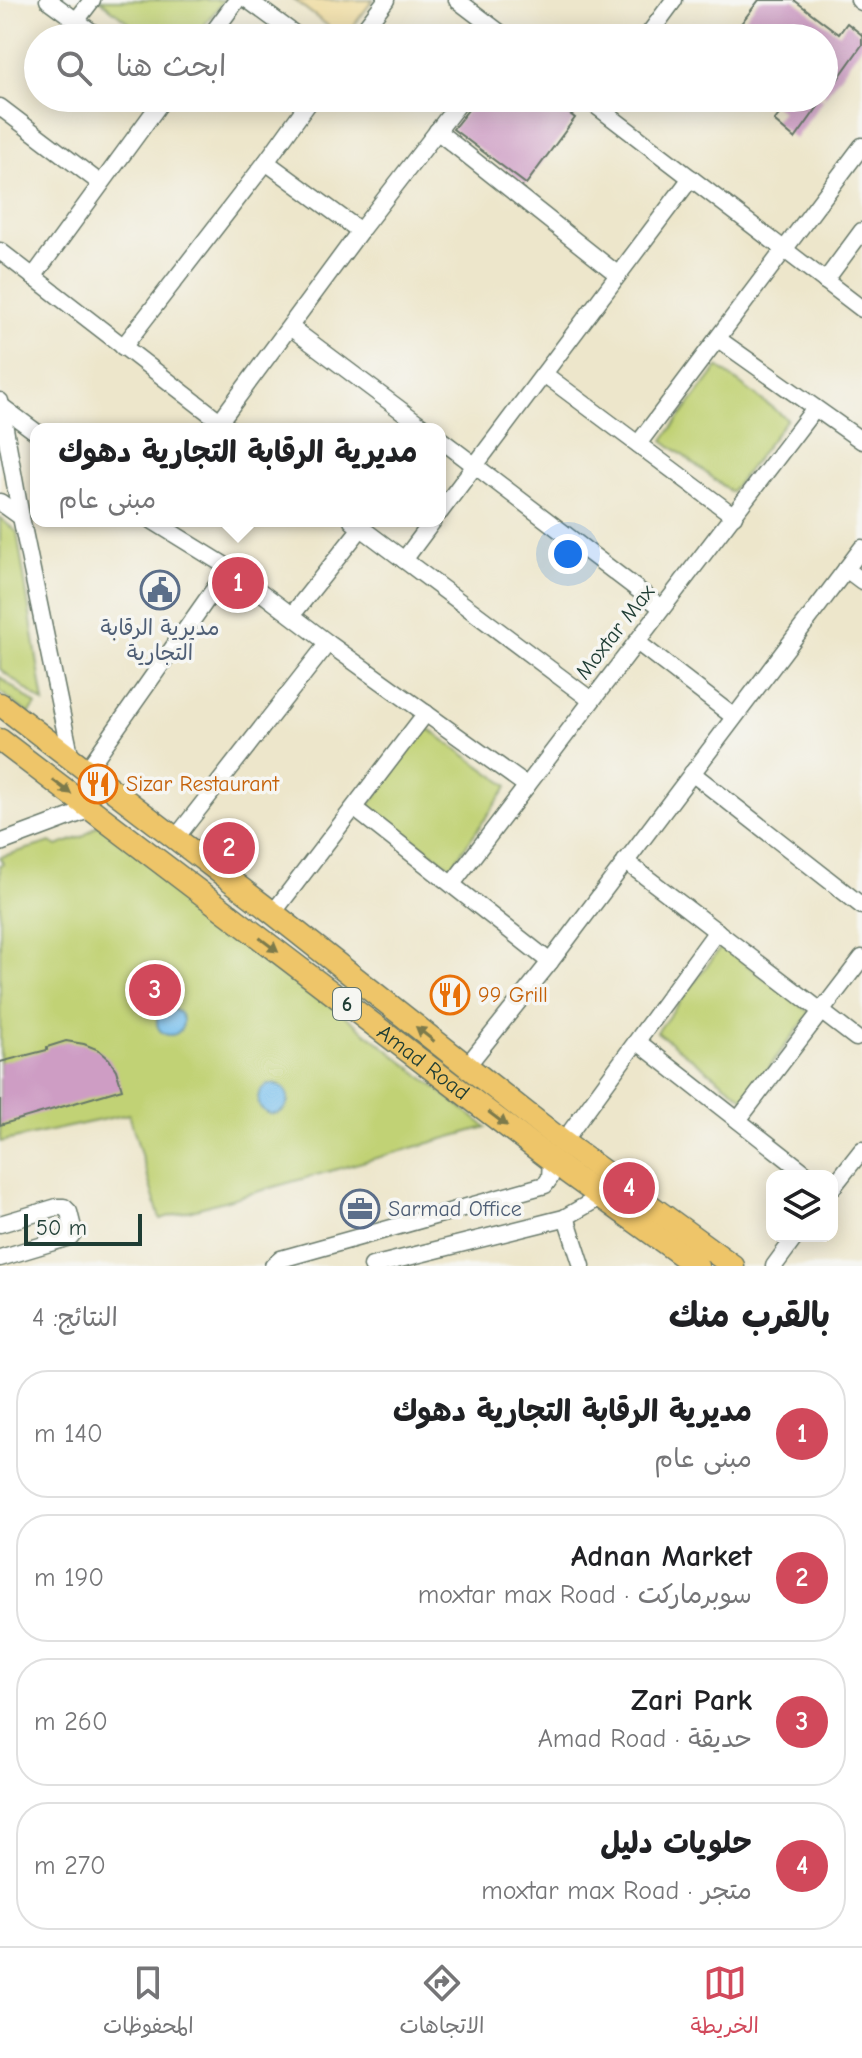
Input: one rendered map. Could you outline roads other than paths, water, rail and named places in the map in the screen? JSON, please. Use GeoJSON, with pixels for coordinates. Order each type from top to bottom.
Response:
{"type":"FeatureCollection","features":[{"type":"Feature","properties":{"kind":"main road","name":"6"},"geometry":{"type":"LineString","coordinates":[[0,704],[273,913],[466,1067],[557,1151],[733,1266]]}},
{"type":"Feature","properties":{"kind":"main road","name":"Amad Road"},"geometry":{"type":"LineString","coordinates":[[0,740],[557,1151],[602,1196],[697,1266]]}},
{"type":"Feature","properties":{"kind":"street"},"geometry":{"type":"LineString","coordinates":[[48,0],[80,24]]}},
{"type":"Feature","properties":{"kind":"street"},"geometry":{"type":"LineString","coordinates":[[76,21],[92,0]]}},
{"type":"Feature","properties":{"kind":"street"},"geometry":{"type":"LineString","coordinates":[[219,24],[237,0]]}},
{"type":"Feature","properties":{"kind":"street"},"geometry":{"type":"LineString","coordinates":[[248,0],[281,24]]}},
{"type":"Feature","properties":{"kind":"street"},"geometry":{"type":"LineString","coordinates":[[368,24],[386,0]]}},
{"type":"Feature","properties":{"kind":"street"},"geometry":{"type":"LineString","coordinates":[[457,0],[489,24]]}},
{"type":"Feature","properties":{"kind":"street"},"geometry":{"type":"LineString","coordinates":[[656,24],[672,1]]}},
{"type":"Feature","properties":{"kind":"street"},"geometry":{"type":"LineString","coordinates":[[0,107],[100,183]]}},
{"type":"Feature","properties":{"kind":"street"},"geometry":{"type":"LineString","coordinates":[[33,277],[153,112]]}},
{"type":"Feature","properties":{"kind":"street"},"geometry":{"type":"LineString","coordinates":[[123,347],[302,112]]}},
{"type":"Feature","properties":{"kind":"street"},"geometry":{"type":"LineString","coordinates":[[226,423],[290,327],[452,112]]}},
{"type":"Feature","properties":{"kind":"street"},"geometry":{"type":"LineString","coordinates":[[608,112],[862,309]]}},
{"type":"Feature","properties":{"kind":"street"},"geometry":{"type":"LineString","coordinates":[[437,131],[617,274]]}},
{"type":"Feature","properties":{"kind":"street"},"geometry":{"type":"LineString","coordinates":[[638,444],[862,146]]}},
{"type":"Feature","properties":{"kind":"street"},"geometry":{"type":"LineString","coordinates":[[266,162],[360,231]]}},
{"type":"Feature","properties":{"kind":"street"},"geometry":{"type":"LineString","coordinates":[[446,504],[691,178]]}},
{"type":"Feature","properties":{"kind":"street"},"geometry":{"type":"LineString","coordinates":[[825,281],[862,231]]}},
{"type":"Feature","properties":{"kind":"street"},"geometry":{"type":"LineString","coordinates":[[0,251],[222,423]]}},
{"type":"Feature","properties":{"kind":"street"},"geometry":{"type":"LineString","coordinates":[[290,327],[418,423]]}},
{"type":"Feature","properties":{"kind":"street"},"geometry":{"type":"LineString","coordinates":[[718,339],[862,441]]}},
{"type":"Feature","properties":{"kind":"street"},"geometry":{"type":"LineString","coordinates":[[544,374],[734,516]]}},
{"type":"Feature","properties":{"kind":"street"},"geometry":{"type":"LineString","coordinates":[[0,404],[30,427]]}},
{"type":"Feature","properties":{"kind":"street"},"geometry":{"type":"LineString","coordinates":[[0,404],[21,517],[79,764]]}},
{"type":"Feature","properties":{"kind":"street","name":"Moxtar Max"},"geometry":{"type":"LineString","coordinates":[[452,884],[815,408]]}},
{"type":"Feature","properties":{"kind":"street"},"geometry":{"type":"LineString","coordinates":[[446,444],[662,608]]}},
{"type":"Feature","properties":{"kind":"street"},"geometry":{"type":"LineString","coordinates":[[0,502],[21,517]]}},
{"type":"Feature","properties":{"kind":"street"},"geometry":{"type":"LineString","coordinates":[[163,527],[229,568],[527,786]]}},
{"type":"Feature","properties":{"kind":"street"},"geometry":{"type":"LineString","coordinates":[[292,615],[355,527]]}},
{"type":"Feature","properties":{"kind":"street"},"geometry":{"type":"LineString","coordinates":[[361,527],[591,700]]}},
{"type":"Feature","properties":{"kind":"street"},"geometry":{"type":"LineString","coordinates":[[404,560],[429,527]]}},
{"type":"Feature","properties":{"kind":"street"},"geometry":{"type":"LineString","coordinates":[[466,1067],[550,962],[862,548]]}},
{"type":"Feature","properties":{"kind":"street"},"geometry":{"type":"LineString","coordinates":[[79,764],[229,568]]}},
{"type":"Feature","properties":{"kind":"street"},"geometry":{"type":"LineString","coordinates":[[846,569],[862,581]]}},
{"type":"Feature","properties":{"kind":"street"},"geometry":{"type":"LineString","coordinates":[[637,642],[734,717]]}},
{"type":"Feature","properties":{"kind":"street"},"geometry":{"type":"LineString","coordinates":[[175,839],[328,643]]}},
{"type":"Feature","properties":{"kind":"street"},"geometry":{"type":"LineString","coordinates":[[273,913],[426,713]]}},
{"type":"Feature","properties":{"kind":"street"},"geometry":{"type":"LineString","coordinates":[[692,773],[862,906]]}},
{"type":"Feature","properties":{"kind":"street"},"geometry":{"type":"LineString","coordinates":[[354,808],[550,962]]}},
{"type":"Feature","properties":{"kind":"street"},"geometry":{"type":"LineString","coordinates":[[0,843],[91,809]]}},
{"type":"Feature","properties":{"kind":"street"},"geometry":{"type":"LineString","coordinates":[[625,861],[856,1038]]}},
{"type":"Feature","properties":{"kind":"street"},"geometry":{"type":"LineString","coordinates":[[273,1266],[281,1259],[545,1185],[557,1151],[717,931]]}},
{"type":"Feature","properties":{"kind":"street"},"geometry":{"type":"LineString","coordinates":[[738,1120],[862,958]]}},
{"type":"Feature","properties":{"kind":"street"},"geometry":{"type":"LineString","coordinates":[[638,1042],[801,1170]]}},
{"type":"Feature","properties":{"kind":"street"},"geometry":{"type":"LineString","coordinates":[[838,1180],[862,1150]]}},
{"type":"Feature","properties":{"kind":"street"},"geometry":{"type":"LineString","coordinates":[[372,1266],[566,1217],[602,1196]]}},
{"type":"Feature","properties":{"kind":"street"},"geometry":{"type":"LineString","coordinates":[[0,1224],[64,1207],[69,1212],[74,1232],[70,1237],[0,1258]]}},
{"type":"Feature","properties":{"kind":"street"},"geometry":{"type":"LineString","coordinates":[[566,1217],[582,1266]]}},
{"type":"Feature","properties":{"kind":"street"},"geometry":{"type":"LineString","coordinates":[[774,1266],[792,1242]]}},
{"type":"Feature","properties":{"kind":"water"},"geometry":{"type":"Polygon","coordinates":[[[170,1009],[179,1013],[183,1022],[179,1031],[170,1035],[161,1031],[157,1022],[161,1013],[170,1009]]]}},
{"type":"Feature","properties":{"kind":"water"},"geometry":{"type":"Polygon","coordinates":[[[273,1084],[284,1088],[288,1099],[284,1110],[273,1114],[262,1110],[258,1099],[262,1088],[273,1084]]]}},
{"type":"Feature","properties":{"kind":"place","name":"مديرية الرقابة التجارية دهوك"},"geometry":{"type":"Point","coordinates":[238,583]}},
{"type":"Feature","properties":{"kind":"place","name":"مديرية الرقابة التجارية"},"geometry":{"type":"Point","coordinates":[160,590]}},
{"type":"Feature","properties":{"kind":"place","name":"Sizar Restaurant"},"geometry":{"type":"Point","coordinates":[98,784]}},
{"type":"Feature","properties":{"kind":"place","name":"Adnan Market"},"geometry":{"type":"Point","coordinates":[229,848]}},
{"type":"Feature","properties":{"kind":"place","name":"Zari Park"},"geometry":{"type":"Point","coordinates":[155,990]}},
{"type":"Feature","properties":{"kind":"place","name":"99 Grill"},"geometry":{"type":"Point","coordinates":[450,995]}},
{"type":"Feature","properties":{"kind":"place","name":"حلويات دليل"},"geometry":{"type":"Point","coordinates":[629,1188]}},
{"type":"Feature","properties":{"kind":"place","name":"Sarmad Office"},"geometry":{"type":"Point","coordinates":[360,1209]}}]}
